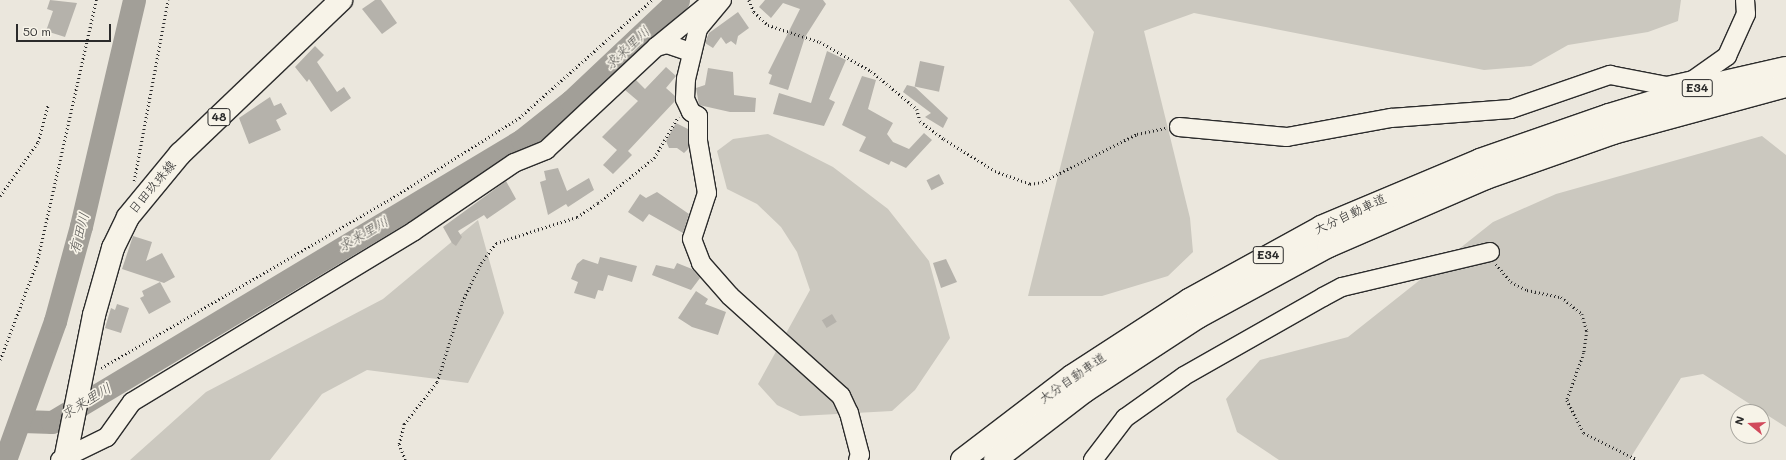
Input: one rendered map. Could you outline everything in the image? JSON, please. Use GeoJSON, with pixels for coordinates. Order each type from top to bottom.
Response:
{"type":"FeatureCollection","features":[{"type":"Feature","properties":{"kind":"main road","name":"日田玖珠線"},"geometry":{"type":"LineString","coordinates":[[63,459],[94,315],[113,248],[139,201],[180,154],[341,0]]}},
{"type":"Feature","properties":{"kind":"main road","name":"大分自動車道"},"geometry":{"type":"LineString","coordinates":[[995,460],[1085,391],[1265,279],[1401,212],[1698,88],[1786,68]]}},
{"type":"Feature","properties":{"kind":"main road","name":"大分自動車道"},"geometry":{"type":"LineString","coordinates":[[962,460],[1072,376],[1255,262],[1395,193],[1611,124],[1786,86]]}},
{"type":"Feature","properties":{"kind":"street"},"geometry":{"type":"LineString","coordinates":[[63,459],[107,437],[132,402],[414,231],[514,163],[546,150],[656,47],[714,0]]}},
{"type":"Feature","properties":{"kind":"street"},"geometry":{"type":"LineString","coordinates":[[722,0],[698,29],[690,52],[685,99],[690,112],[698,116],[698,142],[705,173],[707,193],[692,240],[701,263],[772,337],[819,373],[841,396],[849,413],[860,455],[858,460]]}},
{"type":"Feature","properties":{"kind":"street"},"geometry":{"type":"LineString","coordinates":[[1179,127],[1287,137],[1391,118],[1511,109],[1610,75],[1667,86],[1694,80],[1727,56],[1746,14],[1745,0]]}},
{"type":"Feature","properties":{"kind":"street"},"geometry":{"type":"LineString","coordinates":[[656,47],[667,44],[690,52]]}},
{"type":"Feature","properties":{"kind":"street"},"geometry":{"type":"LineString","coordinates":[[1093,460],[1125,418],[1184,376],[1329,294],[1427,265],[1490,252]]}},
{"type":"Feature","properties":{"kind":"path"},"geometry":{"type":"LineString","coordinates":[[0,360],[38,262],[96,0]]}},
{"type":"Feature","properties":{"kind":"path"},"geometry":{"type":"LineString","coordinates":[[139,201],[134,184],[168,0]]}},
{"type":"Feature","properties":{"kind":"path"},"geometry":{"type":"LineString","coordinates":[[97,370],[374,209],[519,118],[652,0]]}},
{"type":"Feature","properties":{"kind":"path"},"geometry":{"type":"LineString","coordinates":[[749,0],[754,12],[768,25],[820,42],[871,71],[918,109],[920,121],[944,139],[995,171],[1030,184],[1042,182],[1137,134],[1179,127]]}},
{"type":"Feature","properties":{"kind":"path"},"geometry":{"type":"LineString","coordinates":[[405,460],[399,444],[404,424],[437,382],[462,302],[481,263],[496,243],[577,217],[598,203],[662,150],[685,99]]}},
{"type":"Feature","properties":{"kind":"path"},"geometry":{"type":"LineString","coordinates":[[0,196],[38,142],[48,104]]}},
{"type":"Feature","properties":{"kind":"path"},"geometry":{"type":"LineString","coordinates":[[1490,252],[1511,282],[1527,290],[1561,296],[1582,314],[1587,331],[1584,353],[1567,400],[1584,433],[1638,460]]}},
{"type":"Feature","properties":{"kind":"shaded area"},"geometry":{"type":"Polygon","coordinates":[[[1069,0],[1681,0],[1678,21],[1648,32],[1568,45],[1531,66],[1484,70],[1194,13],[1144,31],[1190,218],[1193,252],[1168,276],[1102,296],[1028,296],[1094,32],[1069,0]]]}},
{"type":"Feature","properties":{"kind":"shaded area"},"geometry":{"type":"Polygon","coordinates":[[[768,134],[833,167],[888,209],[929,261],[950,338],[915,390],[892,411],[800,416],[777,405],[758,384],[810,290],[797,252],[781,227],[757,204],[727,189],[717,151],[733,139],[768,134]]]}},
{"type":"Feature","properties":{"kind":"shaded area"},"geometry":{"type":"Polygon","coordinates":[[[1762,136],[1786,155],[1786,427],[1770,417],[1770,404],[1750,404],[1703,374],[1681,378],[1629,460],[1279,460],[1237,432],[1226,399],[1260,360],[1348,337],[1493,222],[1556,194],[1762,136]]]}},
{"type":"Feature","properties":{"kind":"shaded area"},"geometry":{"type":"Polygon","coordinates":[[[478,220],[504,313],[468,383],[367,370],[322,394],[270,460],[130,460],[206,392],[383,299],[478,220]]]}},
{"type":"Feature","properties":{"kind":"building"},"geometry":{"type":"Polygon","coordinates":[[[50,0],[77,3],[65,37],[46,31],[53,11],[47,9],[50,0]]]}},
{"type":"Feature","properties":{"kind":"building"},"geometry":{"type":"Polygon","coordinates":[[[375,0],[381,0],[397,23],[382,34],[362,9],[375,0]]]}},
{"type":"Feature","properties":{"kind":"building"},"geometry":{"type":"Polygon","coordinates":[[[765,0],[823,0],[826,4],[805,37],[788,90],[769,84],[772,75],[768,73],[800,9],[783,3],[771,18],[759,7],[765,0]]]}},
{"type":"Feature","properties":{"kind":"building"},"geometry":{"type":"Polygon","coordinates":[[[738,12],[749,28],[738,36],[736,45],[731,41],[726,44],[721,37],[713,48],[705,43],[709,33],[738,12]]]}},
{"type":"Feature","properties":{"kind":"building"},"geometry":{"type":"Polygon","coordinates":[[[315,46],[324,55],[317,62],[337,92],[344,87],[351,98],[331,112],[309,79],[307,82],[295,67],[315,46]]]}},
{"type":"Feature","properties":{"kind":"building"},"geometry":{"type":"Polygon","coordinates":[[[827,51],[846,60],[829,99],[835,102],[824,126],[773,114],[779,93],[811,103],[827,51]]]}},
{"type":"Feature","properties":{"kind":"building"},"geometry":{"type":"Polygon","coordinates":[[[920,61],[944,66],[939,92],[915,86],[920,61]]]}},
{"type":"Feature","properties":{"kind":"building"},"geometry":{"type":"Polygon","coordinates":[[[666,67],[676,76],[666,88],[675,96],[675,101],[628,151],[632,155],[613,174],[603,165],[617,150],[602,137],[638,101],[625,90],[636,80],[645,89],[666,67]]]}},
{"type":"Feature","properties":{"kind":"building"},"geometry":{"type":"Polygon","coordinates":[[[708,68],[733,72],[734,95],[756,98],[755,112],[730,112],[699,105],[696,88],[705,85],[708,68]]]}},
{"type":"Feature","properties":{"kind":"building"},"geometry":{"type":"Polygon","coordinates":[[[862,76],[876,80],[868,109],[893,123],[887,134],[893,142],[909,149],[924,133],[932,140],[906,168],[891,161],[889,165],[859,151],[866,137],[842,125],[862,76]]]}},
{"type":"Feature","properties":{"kind":"building"},"geometry":{"type":"Polygon","coordinates":[[[907,85],[915,87],[948,118],[943,128],[925,117],[931,113],[903,92],[907,85]]]}},
{"type":"Feature","properties":{"kind":"building"},"geometry":{"type":"Polygon","coordinates":[[[270,97],[274,106],[281,103],[287,114],[276,120],[281,130],[249,144],[239,118],[270,97]]]}},
{"type":"Feature","properties":{"kind":"building"},"geometry":{"type":"Polygon","coordinates":[[[676,123],[688,129],[689,148],[684,153],[677,148],[669,148],[666,141],[676,123]]]}},
{"type":"Feature","properties":{"kind":"building"},"geometry":{"type":"Polygon","coordinates":[[[558,168],[567,191],[589,178],[594,190],[568,207],[566,204],[548,215],[540,182],[546,180],[544,171],[558,168]]]}},
{"type":"Feature","properties":{"kind":"building"},"geometry":{"type":"Polygon","coordinates":[[[939,174],[944,184],[932,190],[927,180],[939,174]]]}},
{"type":"Feature","properties":{"kind":"building"},"geometry":{"type":"Polygon","coordinates":[[[506,181],[516,199],[487,219],[484,215],[458,231],[462,237],[456,246],[452,243],[443,227],[506,181]]]}},
{"type":"Feature","properties":{"kind":"building"},"geometry":{"type":"Polygon","coordinates":[[[657,192],[689,214],[683,233],[649,214],[643,222],[628,212],[640,194],[646,198],[657,192]]]}},
{"type":"Feature","properties":{"kind":"building"},"geometry":{"type":"Polygon","coordinates":[[[133,236],[152,242],[146,261],[162,253],[175,277],[164,283],[122,269],[133,236]]]}},
{"type":"Feature","properties":{"kind":"building"},"geometry":{"type":"Polygon","coordinates":[[[600,257],[637,266],[632,282],[608,275],[603,291],[598,290],[595,299],[574,293],[578,282],[571,279],[577,264],[583,259],[598,264],[600,257]]]}},
{"type":"Feature","properties":{"kind":"building"},"geometry":{"type":"Polygon","coordinates":[[[946,259],[957,282],[941,288],[933,263],[946,259]]]}},
{"type":"Feature","properties":{"kind":"building"},"geometry":{"type":"Polygon","coordinates":[[[677,263],[692,269],[700,278],[691,290],[652,275],[656,265],[674,269],[677,263]]]}},
{"type":"Feature","properties":{"kind":"building"},"geometry":{"type":"Polygon","coordinates":[[[160,282],[171,302],[149,314],[140,298],[144,296],[142,291],[160,282]]]}},
{"type":"Feature","properties":{"kind":"building"},"geometry":{"type":"Polygon","coordinates":[[[696,291],[708,299],[705,304],[726,312],[718,335],[692,327],[678,318],[696,291]]]}},
{"type":"Feature","properties":{"kind":"building"},"geometry":{"type":"Polygon","coordinates":[[[117,304],[129,308],[121,333],[105,328],[111,308],[115,310],[117,304]]]}},
{"type":"Feature","properties":{"kind":"building"},"geometry":{"type":"Polygon","coordinates":[[[832,314],[837,322],[827,328],[822,320],[832,314]]]}},
{"type":"Feature","properties":{"kind":"waterway","name":"有田川"},"geometry":{"type":"LineString","coordinates":[[5,460],[55,321],[81,226],[134,0]]}},
{"type":"Feature","properties":{"kind":"waterway","name":"求来里川"},"geometry":{"type":"LineString","coordinates":[[22,421],[52,422],[522,140],[571,101],[678,0]]}}]}
